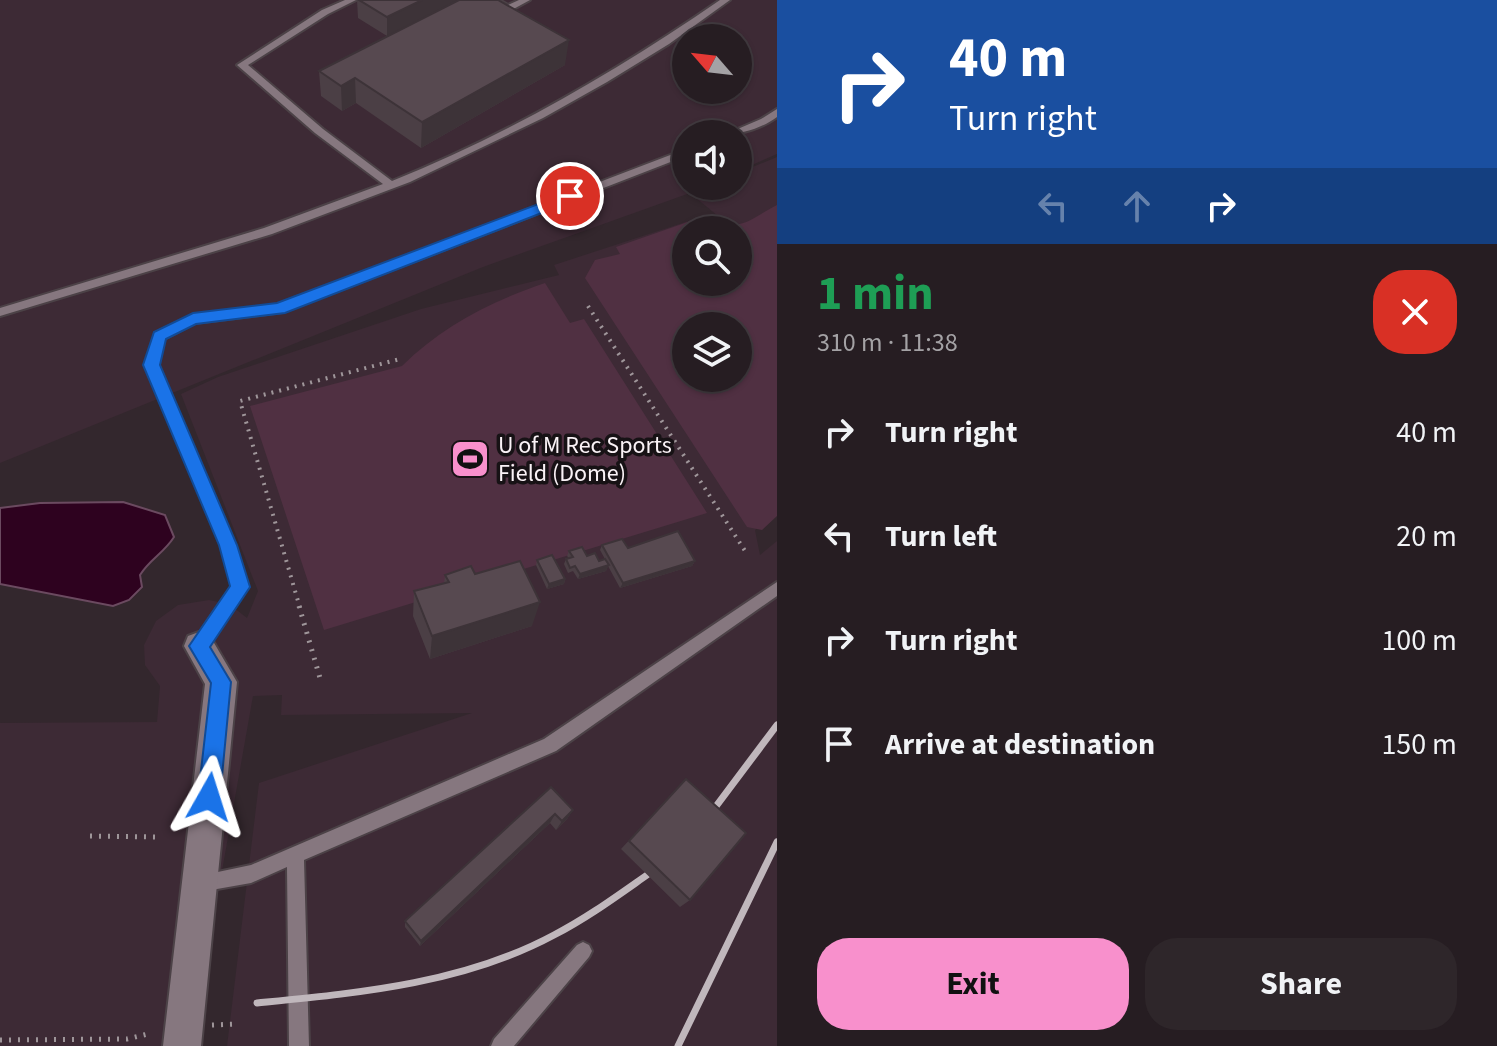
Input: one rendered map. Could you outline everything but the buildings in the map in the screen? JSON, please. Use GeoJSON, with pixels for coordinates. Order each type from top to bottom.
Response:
{"type":"FeatureCollection","features":[{"type":"Feature","properties":{"kind":"street"},"geometry":{"type":"LineString","coordinates":[[183,1036],[221,682],[199,646]]}},
{"type":"Feature","properties":{"kind":"lane"},"geometry":{"type":"LineString","coordinates":[[352,0],[325,12],[242,65],[319,131],[390,184]]}},
{"type":"Feature","properties":{"kind":"lane"},"geometry":{"type":"LineString","coordinates":[[493,0],[508,9],[526,0]]}},
{"type":"Feature","properties":{"kind":"lane"},"geometry":{"type":"LineString","coordinates":[[0,312],[212,249],[390,184],[483,144],[595,87],[726,0]]}},
{"type":"Feature","properties":{"kind":"lane"},"geometry":{"type":"LineString","coordinates":[[752,126],[777,112]]}},
{"type":"Feature","properties":{"kind":"lane"},"geometry":{"type":"LineString","coordinates":[[199,646],[240,587],[228,545],[152,365],[159,336],[193,319],[279,309],[672,157]]}},
{"type":"Feature","properties":{"kind":"lane"},"geometry":{"type":"LineString","coordinates":[[200,883],[251,874],[550,745],[777,588]]}},
{"type":"Feature","properties":{"kind":"lane"},"geometry":{"type":"LineString","coordinates":[[295,854],[299,1046]]}},
{"type":"Feature","properties":{"kind":"lane"},"geometry":{"type":"LineString","coordinates":[[501,1046],[583,951]]}},
{"type":"Feature","properties":{"kind":"path"},"geometry":{"type":"LineString","coordinates":[[588,306],[747,554]]}},
{"type":"Feature","properties":{"kind":"path"},"geometry":{"type":"LineString","coordinates":[[320,678],[240,401],[400,359]]}},
{"type":"Feature","properties":{"kind":"path"},"geometry":{"type":"LineString","coordinates":[[90,836],[158,837]]}},
{"type":"Feature","properties":{"kind":"path"},"geometry":{"type":"LineString","coordinates":[[0,1040],[183,1036],[238,1024]]}},
{"type":"Feature","properties":{"kind":"shaded area"},"geometry":{"type":"Polygon","coordinates":[[[0,0],[777,0],[777,154],[752,165],[752,120],[672,120],[672,199],[483,267],[0,463],[0,0]]]}},
{"type":"Feature","properties":{"kind":"shaded area"},"geometry":{"type":"Polygon","coordinates":[[[777,157],[777,513],[755,530],[760,555],[777,541],[777,1046],[227,1046],[259,783],[472,713],[281,715],[282,695],[253,696],[191,1046],[0,1046],[0,723],[157,722],[160,686],[145,665],[144,645],[156,621],[178,605],[209,600],[229,604],[247,618],[258,591],[181,394],[218,377],[421,309],[559,275],[554,265],[672,226],[672,296],[752,296],[752,216],[718,216],[699,200],[752,200],[752,167],[777,157]]]}},
{"type":"Feature","properties":{"kind":"shaded area"},"geometry":{"type":"Polygon","coordinates":[[[777,205],[777,516],[762,530],[747,527],[585,278],[595,260],[620,254],[616,247],[672,227],[672,296],[752,296],[752,219],[777,205]]]}},
{"type":"Feature","properties":{"kind":"shaded area","name":"U of M Rec Sports Field (Dome)"},"geometry":{"type":"Polygon","coordinates":[[[545,283],[570,323],[584,319],[707,513],[324,630],[250,406],[402,366],[434,339],[469,316],[545,283]]]}},
{"type":"Feature","properties":{"kind":"shaded area"},"geometry":{"type":"Polygon","coordinates":[[[123,502],[165,515],[174,537],[144,569],[140,575],[142,587],[129,600],[113,606],[0,584],[0,508],[40,503],[123,502]]]}},
{"type":"Feature","properties":{"kind":"railway"},"geometry":{"type":"LineString","coordinates":[[708,817],[777,725]]}},
{"type":"Feature","properties":{"kind":"railway"},"geometry":{"type":"LineString","coordinates":[[678,1046],[777,842]]}},
{"type":"Feature","properties":{"kind":"railway"},"geometry":{"type":"LineString","coordinates":[[257,1003],[409,984],[483,965],[519,952],[566,928],[647,875]]}},
{"type":"Feature","properties":{"kind":"place","name":"U of M Rec Sports Field (Dome)"},"geometry":{"type":"Point","coordinates":[470,459]}},
{"type":"Feature","properties":{"kind":"route"},"geometry":{"type":"LineString","coordinates":[[209,797],[221,682],[199,646],[240,587],[228,545],[152,365],[159,336],[193,319],[279,309],[570,196]]}}]}
